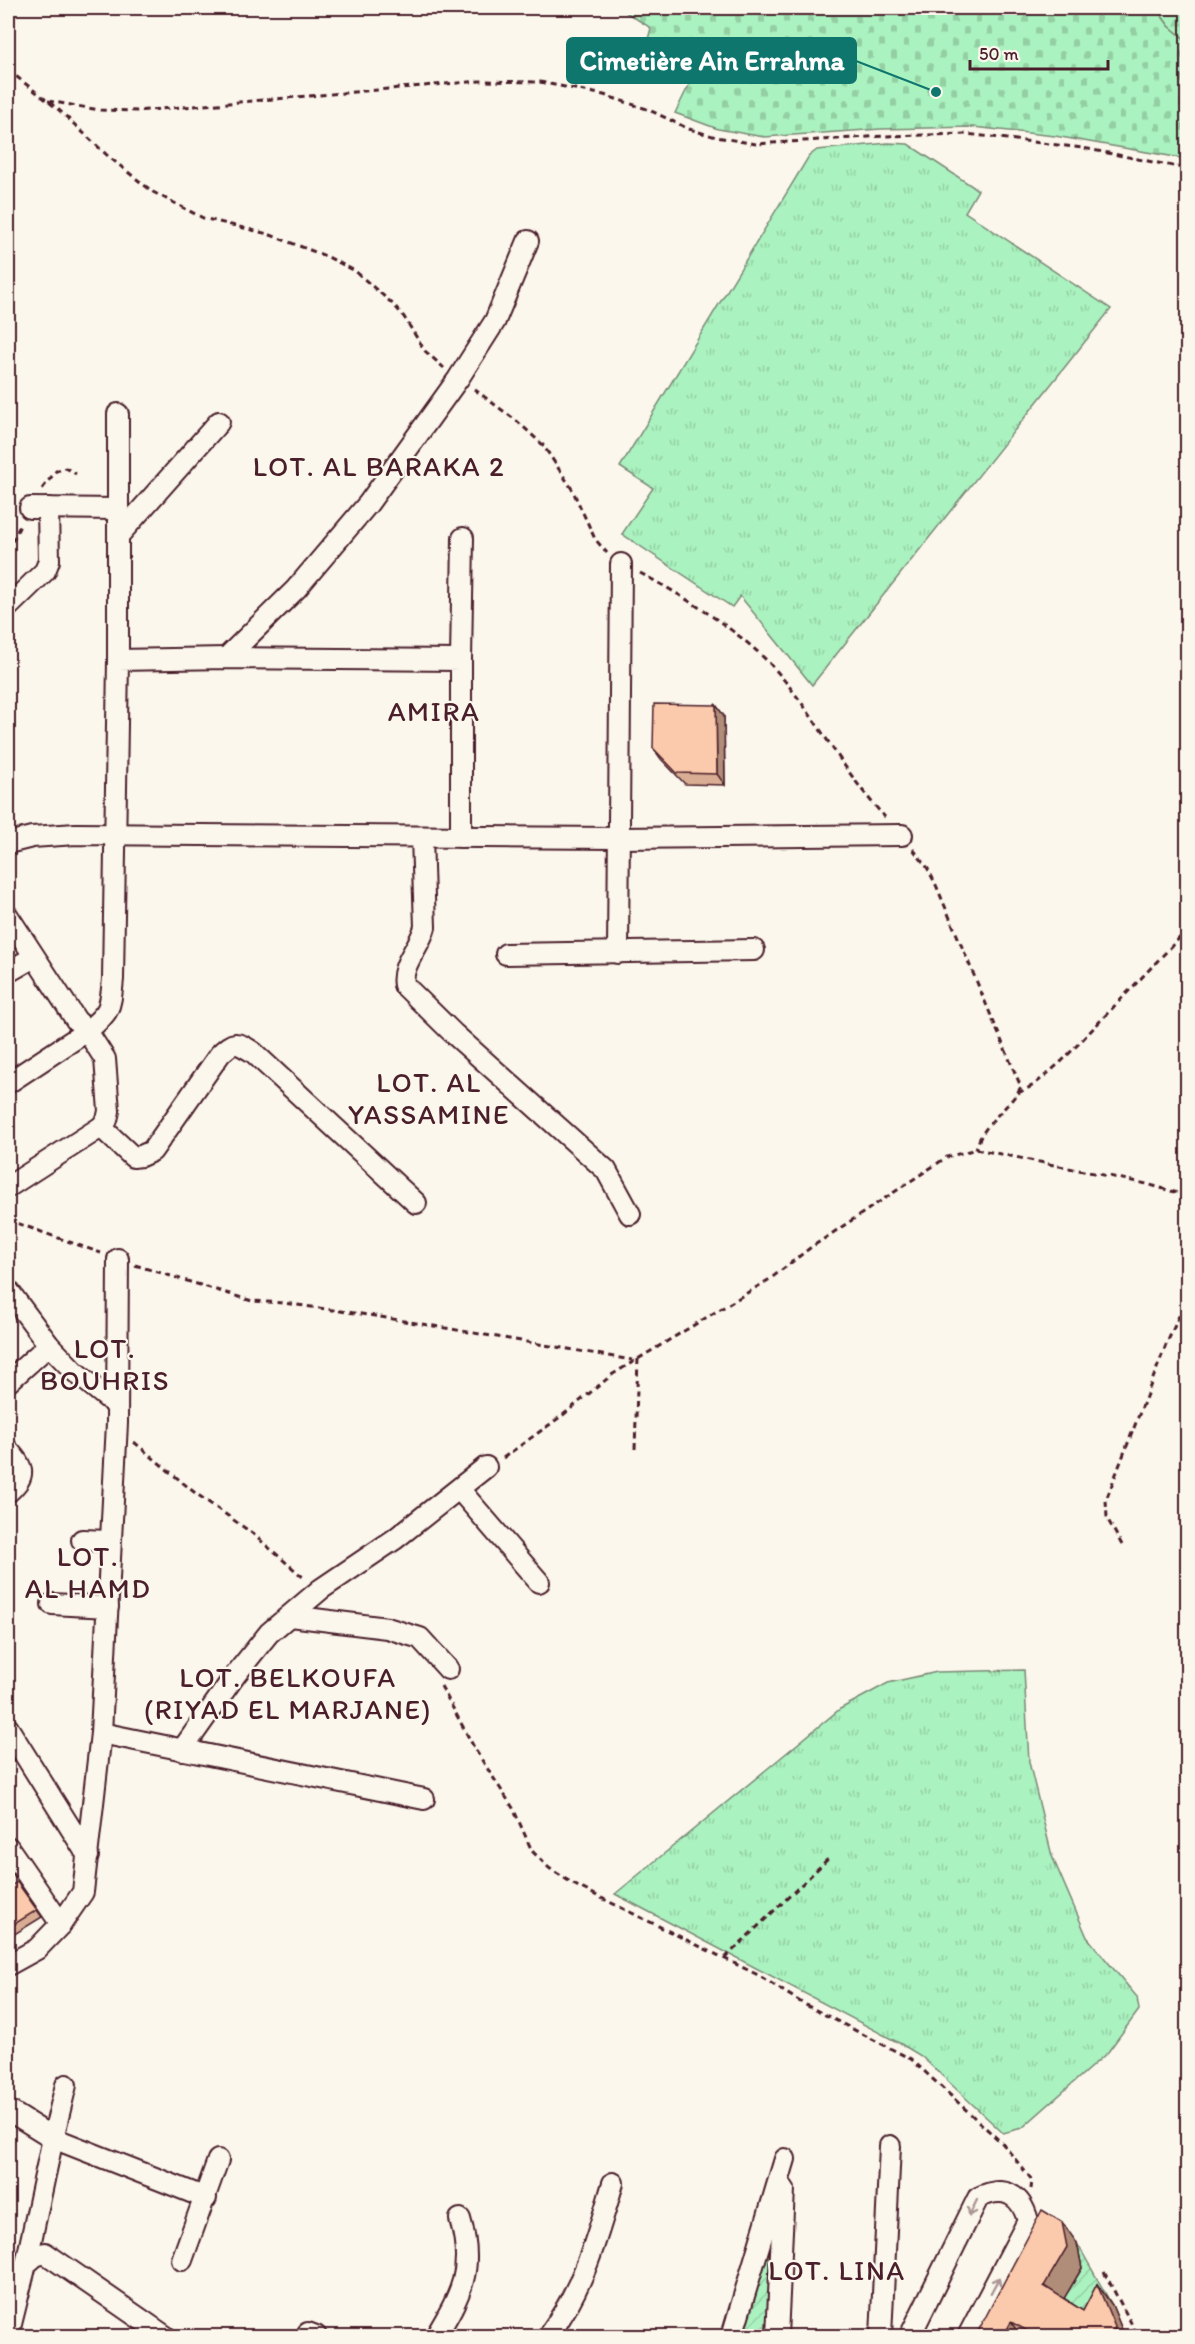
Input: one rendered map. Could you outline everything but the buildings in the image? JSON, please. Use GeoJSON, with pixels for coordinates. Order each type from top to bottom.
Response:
{"type":"FeatureCollection","features":[{"type":"Feature","properties":{"kind":"street"},"geometry":{"type":"LineString","coordinates":[[226,658],[296,589],[329,553],[368,504],[458,379],[495,321],[528,242]]}},
{"type":"Feature","properties":{"kind":"street"},"geometry":{"type":"LineString","coordinates":[[8,1083],[87,1031],[102,1019],[110,1008],[113,979],[118,660],[118,414]]}},
{"type":"Feature","properties":{"kind":"street"},"geometry":{"type":"LineString","coordinates":[[118,536],[219,422]]}},
{"type":"Feature","properties":{"kind":"street"},"geometry":{"type":"LineString","coordinates":[[8,607],[45,571],[49,561],[39,508],[118,509]]}},
{"type":"Feature","properties":{"kind":"street"},"geometry":{"type":"LineString","coordinates":[[460,837],[464,538]]}},
{"type":"Feature","properties":{"kind":"street"},"geometry":{"type":"LineString","coordinates":[[618,952],[621,564]]}},
{"type":"Feature","properties":{"kind":"street"},"geometry":{"type":"LineString","coordinates":[[118,660],[226,658],[461,660]]}},
{"type":"Feature","properties":{"kind":"street"},"geometry":{"type":"LineString","coordinates":[[8,843],[32,837],[76,834],[620,838],[902,835]]}},
{"type":"Feature","properties":{"kind":"street"},"geometry":{"type":"LineString","coordinates":[[422,837],[425,927],[422,940],[403,970],[404,985],[454,1034],[606,1170],[630,1214]]}},
{"type":"Feature","properties":{"kind":"street"},"geometry":{"type":"LineString","coordinates":[[8,916],[76,1020],[87,1031],[105,1059],[109,1111],[107,1120],[101,1127],[8,1187]]}},
{"type":"Feature","properties":{"kind":"street"},"geometry":{"type":"LineString","coordinates":[[506,954],[754,950]]}},
{"type":"Feature","properties":{"kind":"street"},"geometry":{"type":"LineString","coordinates":[[8,972],[34,957]]}},
{"type":"Feature","properties":{"kind":"street"},"geometry":{"type":"LineString","coordinates":[[101,1127],[133,1157],[152,1151],[220,1054],[230,1044],[239,1043],[253,1052],[416,1203]]}},
{"type":"Feature","properties":{"kind":"street"},"geometry":{"type":"LineString","coordinates":[[8,1965],[37,1949],[61,1924],[83,1892],[101,1732],[108,1607],[117,1414],[118,1259]]}},
{"type":"Feature","properties":{"kind":"street"},"geometry":{"type":"LineString","coordinates":[[8,1290],[50,1345],[117,1414]]}},
{"type":"Feature","properties":{"kind":"street"},"geometry":{"type":"LineString","coordinates":[[8,1382],[50,1345]]}},
{"type":"Feature","properties":{"kind":"street"},"geometry":{"type":"LineString","coordinates":[[8,1450],[19,1463],[21,1474],[17,1483],[8,1492]]}},
{"type":"Feature","properties":{"kind":"street"},"geometry":{"type":"LineString","coordinates":[[182,1750],[268,1633],[321,1589],[395,1539],[486,1467]]}},
{"type":"Feature","properties":{"kind":"street"},"geometry":{"type":"LineString","coordinates":[[459,1489],[539,1582]]}},
{"type":"Feature","properties":{"kind":"street"},"geometry":{"type":"LineString","coordinates":[[82,1540],[110,1541]]}},
{"type":"Feature","properties":{"kind":"street"},"geometry":{"type":"LineString","coordinates":[[52,1604],[108,1607]]}},
{"type":"Feature","properties":{"kind":"street"},"geometry":{"type":"LineString","coordinates":[[290,1616],[387,1628],[420,1638],[441,1673]]}},
{"type":"Feature","properties":{"kind":"street"},"geometry":{"type":"LineString","coordinates":[[8,1728],[88,1856]]}},
{"type":"Feature","properties":{"kind":"street"},"geometry":{"type":"LineString","coordinates":[[101,1732],[424,1799]]}},
{"type":"Feature","properties":{"kind":"street"},"geometry":{"type":"LineString","coordinates":[[8,1847],[61,1924]]}},
{"type":"Feature","properties":{"kind":"street"},"geometry":{"type":"LineString","coordinates":[[8,2336],[66,2085]]}},
{"type":"Feature","properties":{"kind":"street"},"geometry":{"type":"LineString","coordinates":[[8,2110],[52,2138],[206,2198]]}},
{"type":"Feature","properties":{"kind":"street"},"geometry":{"type":"LineString","coordinates":[[881,2337],[890,2146]]}},
{"type":"Feature","properties":{"kind":"street"},"geometry":{"type":"LineString","coordinates":[[732,2337],[785,2159],[777,2337]]}},
{"type":"Feature","properties":{"kind":"street"},"geometry":{"type":"LineString","coordinates":[[182,2260],[218,2160]]}},
{"type":"Feature","properties":{"kind":"street"},"geometry":{"type":"LineString","coordinates":[[548,2337],[567,2311],[588,2264],[613,2182]]}},
{"type":"Feature","properties":{"kind":"street"},"geometry":{"type":"LineString","coordinates":[[910,2337],[978,2198],[990,2192],[1004,2192],[1021,2203],[1025,2208],[1028,2221],[968,2337]]}},
{"type":"Feature","properties":{"kind":"street"},"geometry":{"type":"LineString","coordinates":[[436,2337],[454,2306],[468,2265],[465,2237],[460,2219]]}},
{"type":"Feature","properties":{"kind":"street"},"geometry":{"type":"LineString","coordinates":[[26,2264],[35,2256],[45,2253],[165,2337]]}},
{"type":"Feature","properties":{"kind":"path"},"geometry":{"type":"LineString","coordinates":[[8,70],[69,118],[109,157],[144,185],[185,210],[216,222],[268,234],[328,257],[356,272],[395,306],[425,351],[458,379],[518,422],[543,445],[572,489],[595,539],[607,553],[621,564],[658,582],[698,607],[765,658],[785,681],[872,803],[902,835],[927,867],[936,885],[1021,1087],[984,1130],[976,1149]]}},
{"type":"Feature","properties":{"kind":"path"},"geometry":{"type":"LineString","coordinates":[[46,101],[100,110],[147,111],[497,79],[519,80],[604,94],[647,109],[689,129],[716,137],[756,144],[885,136],[967,134],[1083,148],[1188,169]]}},
{"type":"Feature","properties":{"kind":"path"},"geometry":{"type":"LineString","coordinates":[[1017,1094],[1034,1085],[1062,1061],[1188,928]]}},
{"type":"Feature","properties":{"kind":"path"},"geometry":{"type":"LineString","coordinates":[[486,1467],[513,1452],[563,1415],[597,1385],[636,1359],[770,1280],[810,1248],[947,1157],[976,1149],[1147,1184],[1188,1196]]}},
{"type":"Feature","properties":{"kind":"path"},"geometry":{"type":"LineString","coordinates":[[8,1220],[167,1277],[252,1301],[284,1303],[375,1316],[636,1359]]}},
{"type":"Feature","properties":{"kind":"path"},"geometry":{"type":"LineString","coordinates":[[1122,1545],[1107,1518],[1106,1500],[1166,1345],[1188,1296]]}},
{"type":"Feature","properties":{"kind":"path"},"geometry":{"type":"LineString","coordinates":[[635,1449],[636,1359]]}},
{"type":"Feature","properties":{"kind":"path"},"geometry":{"type":"LineString","coordinates":[[117,1414],[158,1463],[252,1533],[300,1576],[321,1589]]}},
{"type":"Feature","properties":{"kind":"path"},"geometry":{"type":"LineString","coordinates":[[441,1673],[456,1711],[476,1751],[513,1808],[532,1851],[538,1859],[560,1877],[758,1975],[802,2003],[911,2059],[1003,2144],[1032,2180],[1031,2190]]}},
{"type":"Feature","properties":{"kind":"path"},"geometry":{"type":"LineString","coordinates":[[725,1958],[830,1857]]}},
{"type":"Feature","properties":{"kind":"path"},"geometry":{"type":"LineString","coordinates":[[1104,2272],[1138,2337]]}},
{"type":"Feature","properties":{"kind":"green space"},"geometry":{"type":"Polygon","coordinates":[[[619,8],[1167,8],[1161,15],[1169,26],[1187,41],[1187,159],[1055,136],[973,127],[881,129],[764,137],[718,129],[675,113],[696,71],[646,47],[651,28],[619,8]]]}},
{"type":"Feature","properties":{"kind":"green space"},"geometry":{"type":"Polygon","coordinates":[[[1167,8],[1187,8],[1187,41],[1169,26],[1161,15],[1167,8]]]}},
{"type":"Feature","properties":{"kind":"green space"},"geometry":{"type":"Polygon","coordinates":[[[888,143],[908,144],[978,190],[965,212],[1111,309],[812,685],[740,596],[732,607],[622,534],[653,488],[620,467],[809,156],[817,150],[888,143]]]}},
{"type":"Feature","properties":{"kind":"green space"},"geometry":{"type":"Polygon","coordinates":[[[1024,1670],[1029,1762],[1052,1856],[1087,1937],[1137,1997],[1139,2010],[1108,2052],[1022,2128],[1003,2133],[921,2056],[615,1894],[840,1709],[888,1683],[937,1672],[1024,1670]]]}},
{"type":"Feature","properties":{"kind":"green space"},"geometry":{"type":"Polygon","coordinates":[[[774,2224],[766,2336],[744,2336],[744,2334],[774,2224]]]}},
{"type":"Feature","properties":{"kind":"green space"},"geometry":{"type":"Polygon","coordinates":[[[1077,2243],[1112,2305],[1098,2332],[1047,2300],[1077,2243]]]}},
{"type":"Feature","properties":{"kind":"place","name":"Cimetière Ain Errahma"},"geometry":{"type":"Point","coordinates":[936,92]}},
{"type":"Feature","properties":{"kind":"district","name":"LOT. AL BARAKA 2"},"geometry":{"type":"Point","coordinates":[379,466]}},
{"type":"Feature","properties":{"kind":"district","name":"AMIRA"},"geometry":{"type":"Point","coordinates":[434,711]}},
{"type":"Feature","properties":{"kind":"district","name":"LOT. AL YASSAMINE"},"geometry":{"type":"Point","coordinates":[429,1098]}},
{"type":"Feature","properties":{"kind":"district","name":"LOT. BOUHRIS"},"geometry":{"type":"Point","coordinates":[105,1364]}},
{"type":"Feature","properties":{"kind":"district","name":"LOT. AL HAMD"},"geometry":{"type":"Point","coordinates":[88,1572]}},
{"type":"Feature","properties":{"kind":"district","name":"LOT. BELKOUFA (RIYAD EL MARJANE)"},"geometry":{"type":"Point","coordinates":[288,1693]}},
{"type":"Feature","properties":{"kind":"district","name":"LOT. LINA"},"geometry":{"type":"Point","coordinates":[837,2270]}}]}
